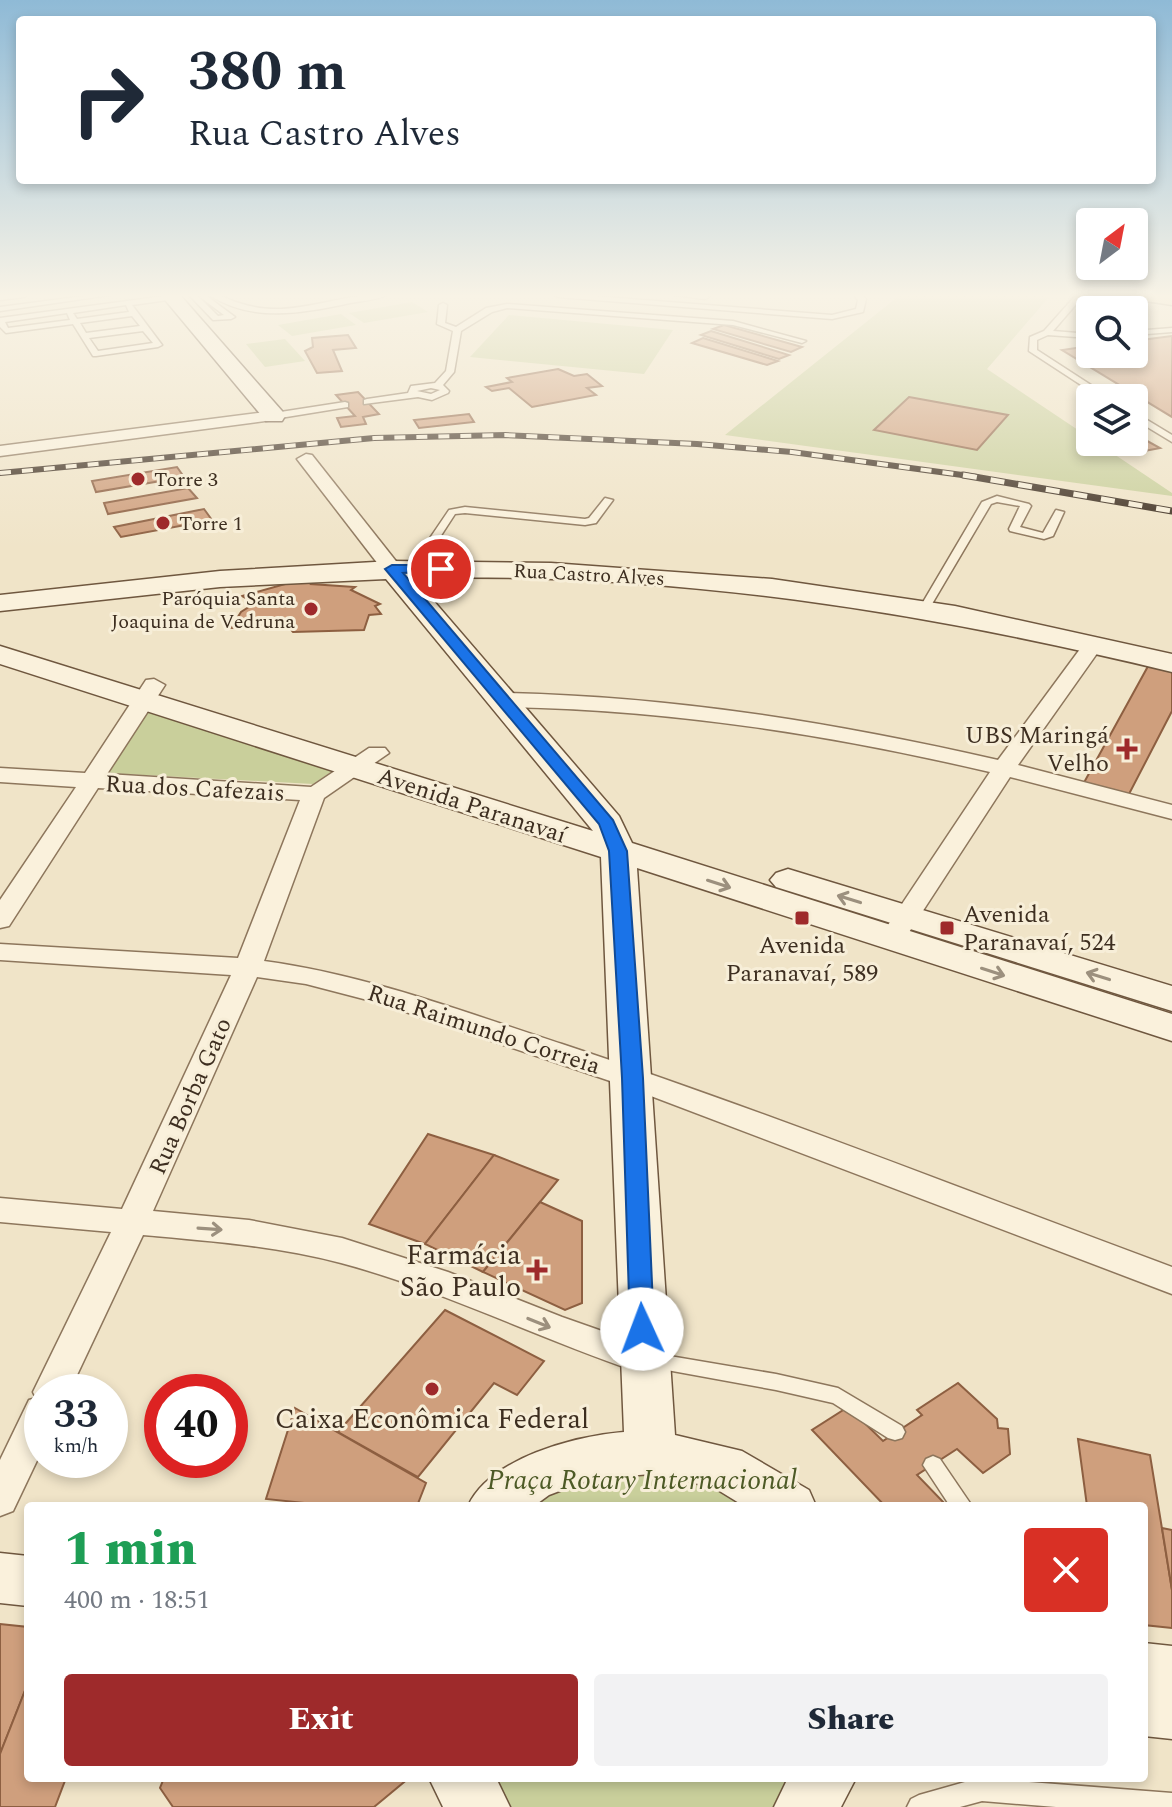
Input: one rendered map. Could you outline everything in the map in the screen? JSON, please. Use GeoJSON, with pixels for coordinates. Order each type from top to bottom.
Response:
{"type":"FeatureCollection","features":[{"type":"Feature","properties":{"kind":"street"},"geometry":{"type":"LineString","coordinates":[[243,379],[274,416]]}},
{"type":"Feature","properties":{"kind":"street"},"geometry":{"type":"LineString","coordinates":[[0,451],[274,416]]}},
{"type":"Feature","properties":{"kind":"street"},"geometry":{"type":"LineString","coordinates":[[306,459],[403,569],[612,837],[632,1078],[651,1452]]}},
{"type":"Feature","properties":{"kind":"street","name":"Rua Castro Alves"},"geometry":{"type":"LineString","coordinates":[[0,603],[234,576],[403,569],[537,570],[790,590],[924,609],[1172,663]]}},
{"type":"Feature","properties":{"kind":"street","name":"Avenida Paranavaí"},"geometry":{"type":"LineString","coordinates":[[0,640],[150,692],[898,928],[1172,1028]]}},
{"type":"Feature","properties":{"kind":"street"},"geometry":{"type":"LineString","coordinates":[[898,928],[1005,767],[1093,645]]}},
{"type":"Feature","properties":{"kind":"street","name":"Avenida Paranavaí"},"geometry":{"type":"LineString","coordinates":[[0,655],[150,692]]}},
{"type":"Feature","properties":{"kind":"street"},"geometry":{"type":"LineString","coordinates":[[0,920],[150,692]]}},
{"type":"Feature","properties":{"kind":"street"},"geometry":{"type":"LineString","coordinates":[[504,700],[657,705],[764,719],[1005,767],[1172,812]]}},
{"type":"Feature","properties":{"kind":"street","name":"Rua dos Cafezais"},"geometry":{"type":"LineString","coordinates":[[0,775],[90,783],[314,794],[368,760]]}},
{"type":"Feature","properties":{"kind":"street","name":"Rua Borba Gato"},"geometry":{"type":"LineString","coordinates":[[60,1374],[248,967],[314,794]]}},
{"type":"Feature","properties":{"kind":"street","name":"Avenida Paranavaí"},"geometry":{"type":"LineString","coordinates":[[898,928],[1172,999]]}},
{"type":"Feature","properties":{"kind":"street","name":"Rua Raimundo Correia"},"geometry":{"type":"LineString","coordinates":[[0,952],[248,967],[306,975],[388,996],[632,1078],[1172,1281]]}},
{"type":"Feature","properties":{"kind":"street"},"geometry":{"type":"LineString","coordinates":[[0,1210],[249,1232],[342,1251],[436,1281],[550,1327],[644,1360]]}},
{"type":"Feature","properties":{"kind":"street"},"geometry":{"type":"LineString","coordinates":[[0,1499],[24,1449]]}},
{"type":"Feature","properties":{"kind":"street"},"geometry":{"type":"LineString","coordinates":[[499,1502],[531,1479],[589,1457],[651,1452],[724,1467],[783,1502]]}},
{"type":"Feature","properties":{"kind":"street"},"geometry":{"type":"LineString","coordinates":[[0,1578],[24,1581]]}},
{"type":"Feature","properties":{"kind":"street"},"geometry":{"type":"LineString","coordinates":[[1148,1670],[1172,1673]]}},
{"type":"Feature","properties":{"kind":"street"},"geometry":{"type":"LineString","coordinates":[[1148,1708],[1172,1711]]}},
{"type":"Feature","properties":{"kind":"street"},"geometry":{"type":"LineString","coordinates":[[804,1807],[823,1782]]}},
{"type":"Feature","properties":{"kind":"lane"},"geometry":{"type":"LineString","coordinates":[[367,402],[443,394],[444,389],[437,386],[443,379]]}},
{"type":"Feature","properties":{"kind":"lane"},"geometry":{"type":"LineString","coordinates":[[274,416],[345,405]]}},
{"type":"Feature","properties":{"kind":"lane"},"geometry":{"type":"LineString","coordinates":[[1148,424],[1172,439]]}},
{"type":"Feature","properties":{"kind":"lane"},"geometry":{"type":"LineString","coordinates":[[924,609],[987,502],[997,499],[1023,504],[1026,506],[1014,529],[1044,536],[1049,534],[1059,512]]}},
{"type":"Feature","properties":{"kind":"lane"},"geometry":{"type":"LineString","coordinates":[[403,569],[452,512],[465,510],[585,522],[592,521],[608,500]]}},
{"type":"Feature","properties":{"kind":"lane"},"geometry":{"type":"LineString","coordinates":[[644,1360],[776,1382],[838,1396],[895,1432]]}},
{"type":"Feature","properties":{"kind":"lane"},"geometry":{"type":"LineString","coordinates":[[933,1465],[959,1502]]}},
{"type":"Feature","properties":{"kind":"lane"},"geometry":{"type":"LineString","coordinates":[[919,1807],[982,1789],[1172,1805]]}},
{"type":"Feature","properties":{"kind":"green space"},"geometry":{"type":"Polygon","coordinates":[[[795,379],[1002,379],[1076,429],[1076,456],[1117,456],[1172,493],[1172,496],[725,435],[795,379]]]}},
{"type":"Feature","properties":{"kind":"green space"},"geometry":{"type":"Polygon","coordinates":[[[151,705],[337,768],[313,784],[107,773],[151,705]]]}},
{"type":"Feature","properties":{"kind":"green space","name":"Praça Rotary Internacional"},"geometry":{"type":"Polygon","coordinates":[[[651,1452],[780,1502],[506,1502],[651,1452]]]}},
{"type":"Feature","properties":{"kind":"green space"},"geometry":{"type":"Polygon","coordinates":[[[462,1782],[823,1782],[804,1807],[480,1807],[462,1782]]]}},
{"type":"Feature","properties":{"kind":"building"},"geometry":{"type":"Polygon","coordinates":[[[509,379],[594,379],[602,386],[587,388],[596,395],[532,407],[509,388],[492,391],[486,387],[512,382],[509,379]]]}},
{"type":"Feature","properties":{"kind":"building"},"geometry":{"type":"Polygon","coordinates":[[[1110,379],[1172,379],[1172,417],[1148,402],[1148,384],[1118,384],[1110,379]]]}},
{"type":"Feature","properties":{"kind":"building"},"geometry":{"type":"Polygon","coordinates":[[[358,392],[379,414],[363,417],[366,424],[341,427],[337,418],[355,416],[336,395],[358,392]]]}},
{"type":"Feature","properties":{"kind":"building"},"geometry":{"type":"Polygon","coordinates":[[[909,397],[1008,415],[977,450],[874,430],[909,397]]]}},
{"type":"Feature","properties":{"kind":"building"},"geometry":{"type":"Polygon","coordinates":[[[469,414],[474,422],[419,428],[414,420],[469,414]]]}},
{"type":"Feature","properties":{"kind":"building"},"geometry":{"type":"Polygon","coordinates":[[[1148,441],[1160,448],[1148,450],[1148,441]]]}},
{"type":"Feature","properties":{"kind":"building","name":"Torre 3"},"geometry":{"type":"Polygon","coordinates":[[[177,467],[184,477],[96,492],[92,481],[177,467]]]}},
{"type":"Feature","properties":{"kind":"building"},"geometry":{"type":"Polygon","coordinates":[[[188,488],[197,498],[108,514],[104,503],[188,488]]]}},
{"type":"Feature","properties":{"kind":"building","name":"Torre 1"},"geometry":{"type":"Polygon","coordinates":[[[204,509],[212,520],[121,537],[114,527],[204,509]]]}},
{"type":"Feature","properties":{"kind":"building","name":"Paróquia Santa Joaquina de Vedruna"},"geometry":{"type":"Polygon","coordinates":[[[313,580],[311,584],[355,587],[351,590],[380,604],[375,606],[381,614],[369,615],[364,630],[293,632],[287,625],[231,628],[241,612],[255,603],[242,596],[296,581],[313,580]]]}},
{"type":"Feature","properties":{"kind":"building","name":"UBS Maringá Velho"},"geometry":{"type":"Polygon","coordinates":[[[1152,659],[1172,664],[1172,711],[1128,796],[1081,788],[1152,659]]]}},
{"type":"Feature","properties":{"kind":"building"},"geometry":{"type":"Polygon","coordinates":[[[428,1134],[494,1155],[425,1244],[369,1224],[428,1134]]]}},
{"type":"Feature","properties":{"kind":"building"},"geometry":{"type":"Polygon","coordinates":[[[494,1155],[558,1180],[483,1272],[425,1244],[494,1155]]]}},
{"type":"Feature","properties":{"kind":"building"},"geometry":{"type":"Polygon","coordinates":[[[540,1202],[582,1221],[582,1303],[565,1310],[483,1272],[540,1202]]]}},
{"type":"Feature","properties":{"kind":"building","name":"Caixa Econômica Federal"},"geometry":{"type":"Polygon","coordinates":[[[445,1310],[544,1361],[517,1395],[494,1383],[418,1477],[338,1432],[445,1310]]]}},
{"type":"Feature","properties":{"kind":"building"},"geometry":{"type":"Polygon","coordinates":[[[958,1383],[997,1419],[998,1428],[1008,1429],[1010,1454],[983,1473],[957,1449],[917,1475],[943,1502],[881,1502],[812,1430],[848,1407],[883,1441],[922,1415],[917,1410],[958,1383]]]}},
{"type":"Feature","properties":{"kind":"building"},"geometry":{"type":"Polygon","coordinates":[[[295,1408],[426,1483],[419,1502],[295,1502],[266,1499],[295,1408]]]}},
{"type":"Feature","properties":{"kind":"building"},"geometry":{"type":"Polygon","coordinates":[[[1078,1439],[1150,1455],[1172,1590],[1172,1628],[1148,1625],[1148,1502],[1086,1502],[1078,1439]]]}},
{"type":"Feature","properties":{"kind":"building"},"geometry":{"type":"Polygon","coordinates":[[[1162,1528],[1172,1530],[1172,1590],[1162,1528]]]}},
{"type":"Feature","properties":{"kind":"building"},"geometry":{"type":"Polygon","coordinates":[[[0,1624],[24,1627],[24,1693],[0,1754],[0,1624]]]}},
{"type":"Feature","properties":{"kind":"building"},"geometry":{"type":"Polygon","coordinates":[[[24,1693],[24,1782],[64,1782],[55,1807],[0,1807],[0,1754],[24,1693]]]}},
{"type":"Feature","properties":{"kind":"building"},"geometry":{"type":"Polygon","coordinates":[[[162,1782],[404,1782],[374,1807],[173,1807],[160,1788],[162,1782]]]}},
{"type":"Feature","properties":{"kind":"railway"},"geometry":{"type":"LineString","coordinates":[[0,473],[374,438],[505,435],[792,452],[966,476]]}},
{"type":"Feature","properties":{"kind":"railway"},"geometry":{"type":"LineString","coordinates":[[966,476],[977,477]]}},
{"type":"Feature","properties":{"kind":"railway"},"geometry":{"type":"LineString","coordinates":[[966,476],[1172,511]]}},
{"type":"Feature","properties":{"kind":"place","name":"Torre 3"},"geometry":{"type":"Point","coordinates":[138,479]}},
{"type":"Feature","properties":{"kind":"place","name":"Torre 1"},"geometry":{"type":"Point","coordinates":[163,523]}},
{"type":"Feature","properties":{"kind":"place","name":"Paróquia Santa Joaquina de Vedruna"},"geometry":{"type":"Point","coordinates":[311,609]}},
{"type":"Feature","properties":{"kind":"place","name":"UBS Maringá Velho"},"geometry":{"type":"Point","coordinates":[1127,749]}},
{"type":"Feature","properties":{"kind":"place","name":"Avenida Paranavaí, 589"},"geometry":{"type":"Point","coordinates":[802,918]}},
{"type":"Feature","properties":{"kind":"place","name":"Avenida Paranavaí, 524"},"geometry":{"type":"Point","coordinates":[947,928]}},
{"type":"Feature","properties":{"kind":"place","name":"Farmácia São Paulo"},"geometry":{"type":"Point","coordinates":[537,1270]}},
{"type":"Feature","properties":{"kind":"place","name":"Caixa Econômica Federal"},"geometry":{"type":"Point","coordinates":[432,1389]}},
{"type":"Feature","properties":{"kind":"route"},"geometry":{"type":"LineString","coordinates":[[441,569],[392,569],[607,823],[618,851],[632,1078],[642,1329]]}}]}
